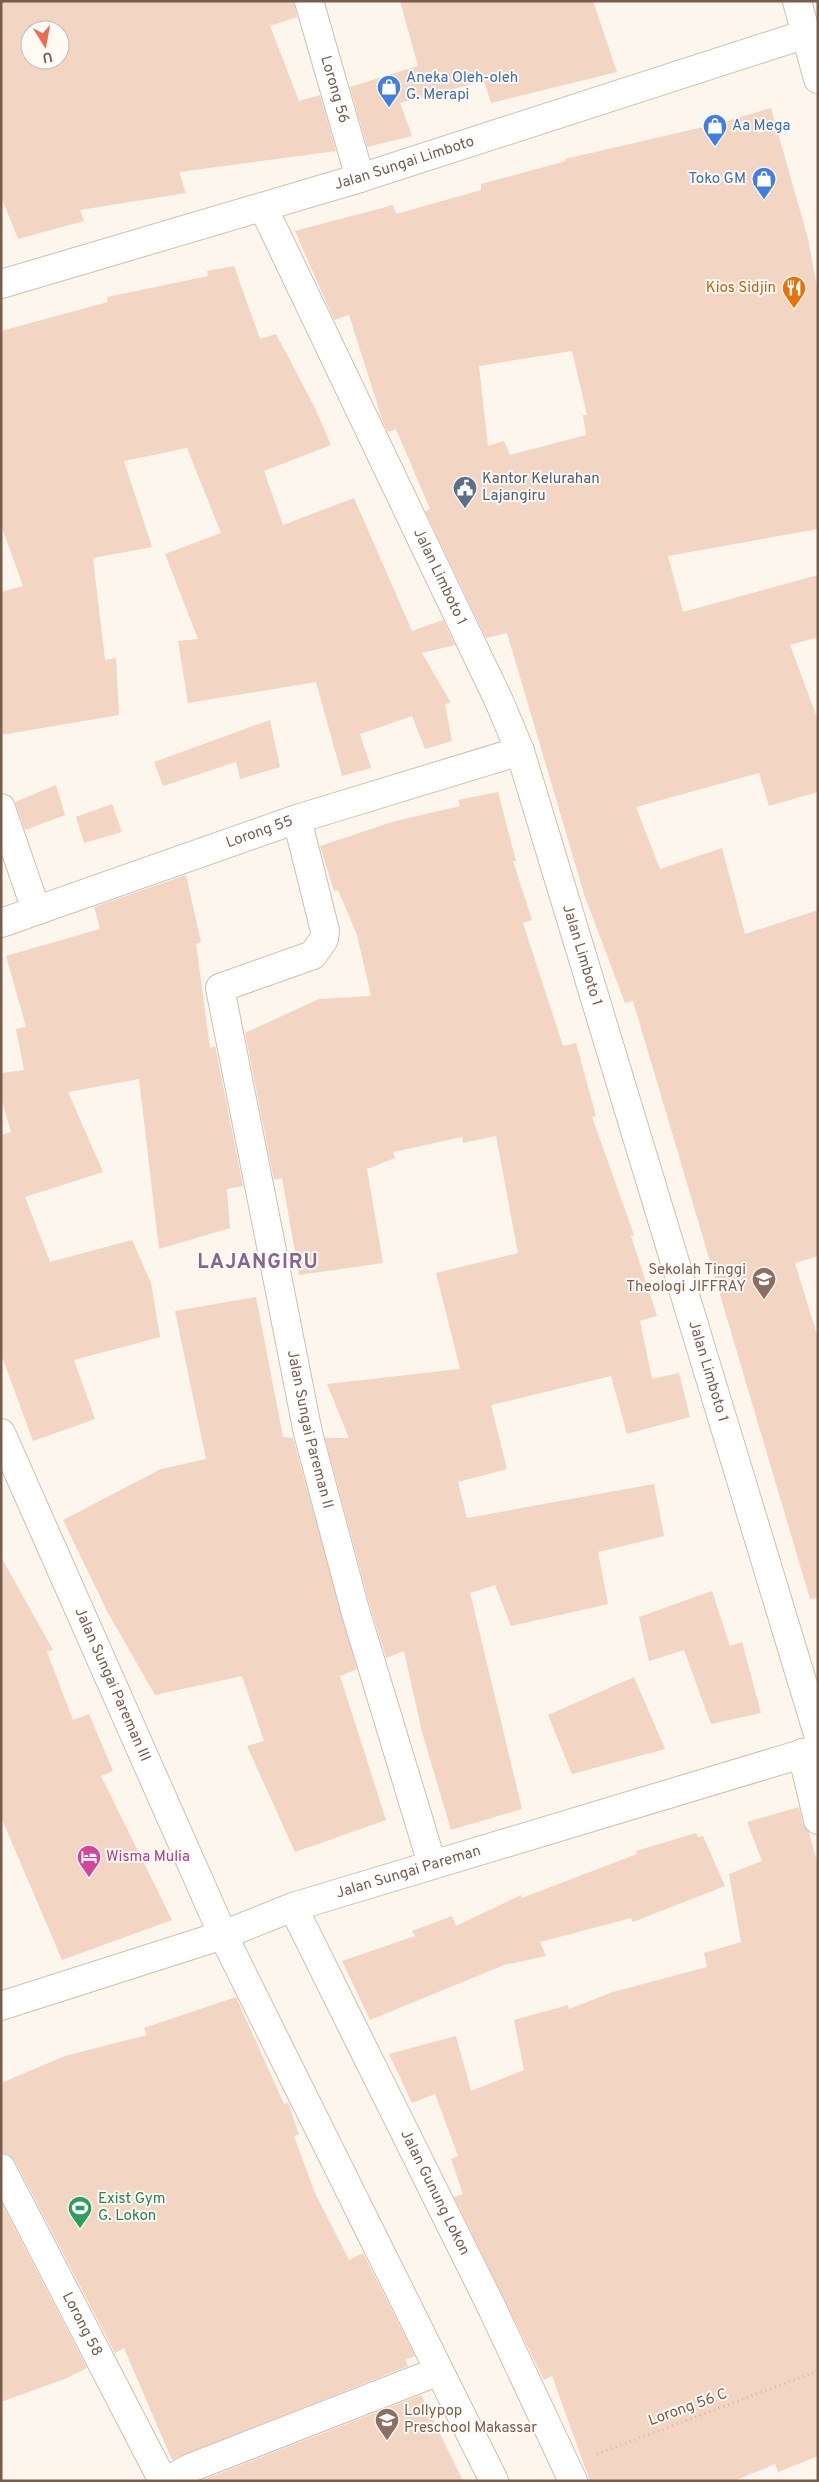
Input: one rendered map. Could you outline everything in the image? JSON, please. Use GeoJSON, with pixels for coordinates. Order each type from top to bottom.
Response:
{"type":"FeatureCollection","features":[{"type":"Feature","properties":{"kind":"street","name":"Lorong 56"},"geometry":{"type":"LineString","coordinates":[[309,1],[360,178]]}},
{"type":"Feature","properties":{"kind":"street"},"geometry":{"type":"LineString","coordinates":[[797,1],[818,79]]}},
{"type":"Feature","properties":{"kind":"street","name":"Jalan Sungai Limboto"},"geometry":{"type":"LineString","coordinates":[[1,284],[360,178],[806,34]]}},
{"type":"Feature","properties":{"kind":"street","name":"Jalan Limboto 1"},"geometry":{"type":"LineString","coordinates":[[263,207],[499,701],[520,751],[813,1745],[818,1820]]}},
{"type":"Feature","properties":{"kind":"street","name":"Lorong 55"},"geometry":{"type":"LineString","coordinates":[[1,923],[297,819],[520,751]]}},
{"type":"Feature","properties":{"kind":"street"},"geometry":{"type":"LineString","coordinates":[[1,808],[36,910]]}},
{"type":"Feature","properties":{"kind":"street","name":"Jalan Sungai Pareman II"},"geometry":{"type":"LineString","coordinates":[[297,819],[325,931],[324,940],[313,955],[220,988],[308,1433],[355,1610],[432,1864]]}},
{"type":"Feature","properties":{"kind":"street","name":"Jalan Sungai Pareman III"},"geometry":{"type":"LineString","coordinates":[[1,1433],[223,1935]]}},
{"type":"Feature","properties":{"kind":"street","name":"Jalan Sungai Pareman"},"geometry":{"type":"LineString","coordinates":[[1,2006],[223,1935],[293,1908],[813,1745]]}},
{"type":"Feature","properties":{"kind":"street","name":"Jalan Gunung Lokon"},"geometry":{"type":"LineString","coordinates":[[293,1908],[493,2310],[570,2473]]}},
{"type":"Feature","properties":{"kind":"street"},"geometry":{"type":"LineString","coordinates":[[223,1935],[494,2481]]}},
{"type":"Feature","properties":{"kind":"street","name":"Lorong 58"},"geometry":{"type":"LineString","coordinates":[[1,2168],[163,2481]]}},
{"type":"Feature","properties":{"kind":"street"},"geometry":{"type":"LineString","coordinates":[[167,2481],[190,2468],[439,2371]]}},
{"type":"Feature","properties":{"kind":"path","name":"Lorong 56 C"},"geometry":{"type":"LineString","coordinates":[[570,2473],[818,2371]]}},
{"type":"Feature","properties":{"kind":"building"},"geometry":{"type":"Polygon","coordinates":[[[1,1],[294,1],[297,17],[270,26],[299,101],[320,95],[336,151],[179,172],[186,193],[80,210],[84,221],[18,239],[1,196],[1,1]]]}},
{"type":"Feature","properties":{"kind":"building"},"geometry":{"type":"Polygon","coordinates":[[[400,1],[593,1],[617,72],[491,103],[484,81],[400,103],[412,136],[367,147],[350,87],[418,66],[400,1]]]}},
{"type":"Feature","properties":{"kind":"building"},"geometry":{"type":"Polygon","coordinates":[[[771,108],[808,239],[818,292],[818,529],[668,556],[683,612],[818,575],[818,637],[790,645],[818,720],[818,792],[769,806],[759,773],[636,807],[660,869],[722,848],[745,934],[818,910],[818,1256],[795,1263],[818,1338],[818,1598],[810,1599],[633,1001],[625,1003],[584,894],[507,633],[486,638],[425,511],[430,509],[396,429],[388,432],[383,422],[349,315],[334,320],[295,231],[393,205],[396,214],[481,190],[481,184],[566,161],[565,159],[721,123],[771,108]],[[572,351],[479,366],[488,446],[504,441],[510,455],[586,435],[583,415],[587,415],[572,351]]]}},
{"type":"Feature","properties":{"kind":"building"},"geometry":{"type":"Polygon","coordinates":[[[234,266],[260,339],[276,334],[315,408],[331,445],[264,471],[283,525],[354,498],[412,631],[443,620],[455,645],[422,653],[451,703],[445,704],[452,741],[425,749],[412,716],[360,734],[371,768],[342,776],[316,682],[188,703],[178,641],[198,639],[165,554],[221,533],[187,448],[124,461],[152,547],[93,558],[105,660],[116,658],[119,715],[1,735],[1,592],[23,586],[1,525],[1,331],[108,302],[107,297],[208,276],[207,271],[234,266]]]}},
{"type":"Feature","properties":{"kind":"building"},"geometry":{"type":"Polygon","coordinates":[[[270,720],[280,767],[240,779],[236,762],[163,786],[154,762],[270,720]]]}},
{"type":"Feature","properties":{"kind":"building"},"geometry":{"type":"Polygon","coordinates":[[[56,785],[65,815],[25,830],[15,802],[56,785]]]}},
{"type":"Feature","properties":{"kind":"building"},"geometry":{"type":"Polygon","coordinates":[[[498,792],[516,861],[513,861],[532,920],[523,923],[563,1046],[576,1043],[596,1116],[592,1117],[634,1235],[631,1236],[657,1316],[640,1321],[652,1379],[679,1373],[690,1417],[627,1434],[611,1376],[491,1405],[507,1469],[458,1482],[467,1518],[654,1484],[664,1536],[598,1552],[608,1604],[511,1626],[495,1585],[470,1593],[522,1809],[451,1830],[422,1732],[404,1651],[386,1658],[370,1606],[325,1438],[349,1438],[327,1384],[460,1369],[436,1273],[518,1253],[496,1136],[463,1143],[462,1137],[393,1152],[395,1158],[367,1169],[383,1263],[299,1275],[282,1178],[274,1180],[245,1033],[319,999],[371,996],[357,935],[338,890],[334,891],[320,846],[392,822],[460,806],[458,800],[498,792]]]}},
{"type":"Feature","properties":{"kind":"building"},"geometry":{"type":"Polygon","coordinates":[[[112,804],[122,832],[84,843],[76,817],[112,804]]]}},
{"type":"Feature","properties":{"kind":"building"},"geometry":{"type":"Polygon","coordinates":[[[186,875],[201,942],[196,944],[210,1048],[215,1046],[243,1186],[227,1189],[230,1228],[159,1249],[139,1079],[68,1092],[103,1172],[25,1197],[50,1262],[132,1240],[151,1283],[160,1337],[74,1360],[95,1419],[33,1441],[1,1354],[1,1135],[11,1132],[1,1098],[1,1073],[24,1070],[16,1029],[26,1027],[6,956],[100,929],[94,907],[186,875]]]}},
{"type":"Feature","properties":{"kind":"building"},"geometry":{"type":"Polygon","coordinates":[[[256,1297],[283,1437],[293,1438],[357,1669],[340,1676],[386,1820],[295,1852],[247,1746],[264,1741],[242,1676],[155,1695],[108,1613],[63,1520],[161,1469],[206,1459],[175,1311],[256,1297]]]}},
{"type":"Feature","properties":{"kind":"building"},"geometry":{"type":"Polygon","coordinates":[[[1,1557],[53,1650],[47,1652],[73,1720],[89,1714],[113,1771],[101,1776],[172,1920],[62,1960],[1,1817],[1,1557]]]}},
{"type":"Feature","properties":{"kind":"building"},"geometry":{"type":"Polygon","coordinates":[[[712,1591],[730,1646],[742,1642],[761,1713],[711,1724],[684,1650],[649,1661],[639,1617],[712,1591]]]}},
{"type":"Feature","properties":{"kind":"building"},"geometry":{"type":"Polygon","coordinates":[[[634,1677],[665,1749],[572,1774],[548,1715],[634,1677]]]}},
{"type":"Feature","properties":{"kind":"building"},"geometry":{"type":"Polygon","coordinates":[[[799,1807],[803,1824],[809,1832],[818,1865],[818,2456],[778,2472],[775,2464],[734,2481],[590,2481],[552,2376],[544,2380],[454,2197],[463,2194],[451,2159],[458,2156],[435,2094],[412,2103],[389,2054],[456,2036],[471,2091],[524,2070],[514,2020],[568,2005],[569,2009],[613,1992],[707,1967],[704,1953],[741,1942],[729,1874],[762,1861],[747,1822],[799,1807]]]}},
{"type":"Feature","properties":{"kind":"building"},"geometry":{"type":"Polygon","coordinates":[[[696,1833],[698,1837],[703,1836],[725,1886],[633,1922],[631,1918],[540,1942],[546,1956],[504,1965],[370,2020],[342,1961],[415,1936],[412,1931],[452,1916],[456,1926],[521,1895],[522,1898],[637,1854],[636,1851],[696,1833]]]}},
{"type":"Feature","properties":{"kind":"building"},"geometry":{"type":"Polygon","coordinates":[[[236,1997],[284,2104],[288,2103],[299,2134],[294,2136],[315,2193],[349,2260],[363,2253],[415,2356],[405,2360],[408,2366],[172,2460],[124,2348],[115,2353],[15,2161],[9,2155],[1,2152],[1,2083],[65,2056],[147,2035],[144,2028],[236,1997]]]}},
{"type":"Feature","properties":{"kind":"building"},"geometry":{"type":"Polygon","coordinates":[[[1,2202],[87,2368],[67,2378],[1,2402],[1,2202]]]}},
{"type":"Feature","properties":{"kind":"building"},"geometry":{"type":"Polygon","coordinates":[[[421,2395],[463,2481],[200,2481],[421,2395]]]}},
{"type":"Feature","properties":{"kind":"place","name":"Aneka Oleh-oleh G. Merapi"},"geometry":{"type":"Point","coordinates":[389,108]}},
{"type":"Feature","properties":{"kind":"place","name":"Aa Mega"},"geometry":{"type":"Point","coordinates":[715,147]}},
{"type":"Feature","properties":{"kind":"place","name":"Toko GM"},"geometry":{"type":"Point","coordinates":[764,200]}},
{"type":"Feature","properties":{"kind":"place","name":"Kios Sidjin"},"geometry":{"type":"Point","coordinates":[794,309]}},
{"type":"Feature","properties":{"kind":"place","name":"Kantor Kelurahan Lajangiru"},"geometry":{"type":"Point","coordinates":[465,509]}},
{"type":"Feature","properties":{"kind":"place","name":"Sekolah Tinggi Theologi JIFFRAY"},"geometry":{"type":"Point","coordinates":[764,1300]}},
{"type":"Feature","properties":{"kind":"place","name":"Wisma Mulia"},"geometry":{"type":"Point","coordinates":[89,1878]}},
{"type":"Feature","properties":{"kind":"place","name":"Exist Gym G. Lokon"},"geometry":{"type":"Point","coordinates":[80,2229]}},
{"type":"Feature","properties":{"kind":"place","name":"Lollypop Preschool Makassar"},"geometry":{"type":"Point","coordinates":[387,2441]}},
{"type":"Feature","properties":{"kind":"district","name":"LAJANGIRU"},"geometry":{"type":"Point","coordinates":[258,1263]}}]}
